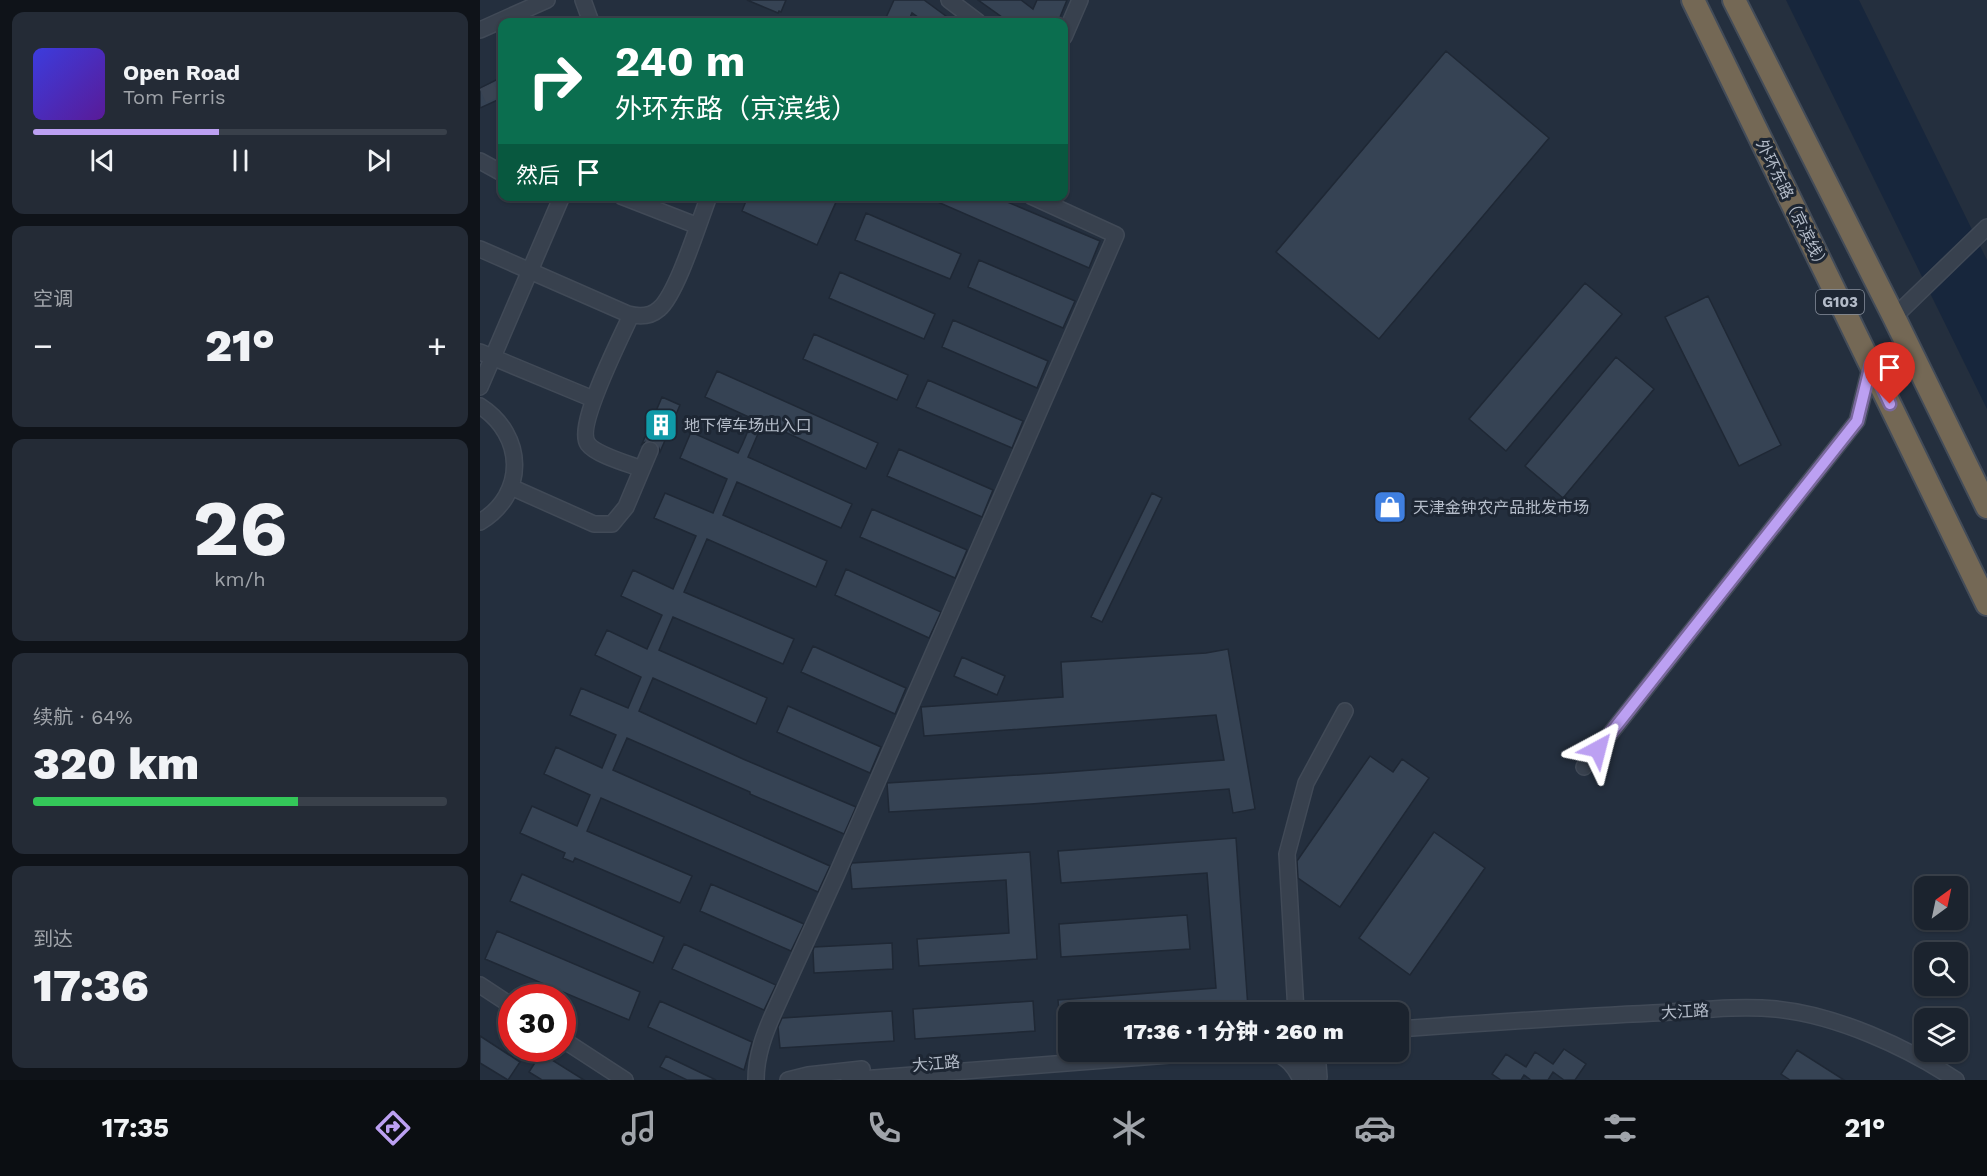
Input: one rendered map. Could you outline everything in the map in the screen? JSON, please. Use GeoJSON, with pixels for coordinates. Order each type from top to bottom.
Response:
{"type":"FeatureCollection","features":[{"type":"Feature","properties":{"kind":"highway","name":"外环东路（京滨线）"},"geometry":{"type":"LineString","coordinates":[[1693,0],[1987,604]]}},
{"type":"Feature","properties":{"kind":"highway","name":"G103"},"geometry":{"type":"LineString","coordinates":[[1734,0],[1987,507]]}},
{"type":"Feature","properties":{"kind":"street"},"geometry":{"type":"LineString","coordinates":[[507,18],[547,0]]}},
{"type":"Feature","properties":{"kind":"street"},"geometry":{"type":"LineString","coordinates":[[583,0],[590,18]]}},
{"type":"Feature","properties":{"kind":"street"},"geometry":{"type":"LineString","coordinates":[[949,0],[973,18]]}},
{"type":"Feature","properties":{"kind":"street"},"geometry":{"type":"LineString","coordinates":[[1068,28],[1080,0]]}},
{"type":"Feature","properties":{"kind":"street"},"geometry":{"type":"LineString","coordinates":[[480,30],[498,22]]}},
{"type":"Feature","properties":{"kind":"street"},"geometry":{"type":"LineString","coordinates":[[480,161],[498,170]]}},
{"type":"Feature","properties":{"kind":"street"},"geometry":{"type":"LineString","coordinates":[[480,387],[487,354],[530,272],[555,201]]}},
{"type":"Feature","properties":{"kind":"street"},"geometry":{"type":"LineString","coordinates":[[634,201],[698,226]]}},
{"type":"Feature","properties":{"kind":"street"},"geometry":{"type":"LineString","coordinates":[[480,249],[631,315],[649,315],[659,309],[673,292],[707,201]]}},
{"type":"Feature","properties":{"kind":"street"},"geometry":{"type":"LineString","coordinates":[[756,1080],[758,1058],[765,1032],[841,865],[1116,235],[1041,201]]}},
{"type":"Feature","properties":{"kind":"street"},"geometry":{"type":"LineString","coordinates":[[1894,317],[1985,230]]}},
{"type":"Feature","properties":{"kind":"street"},"geometry":{"type":"LineString","coordinates":[[631,315],[593,399],[586,437],[588,444],[596,450],[642,469]]}},
{"type":"Feature","properties":{"kind":"street"},"geometry":{"type":"LineString","coordinates":[[1584,767],[1857,421],[1871,364],[1907,344]]}},
{"type":"Feature","properties":{"kind":"street"},"geometry":{"type":"LineString","coordinates":[[487,354],[593,399]]}},
{"type":"Feature","properties":{"kind":"street"},"geometry":{"type":"LineString","coordinates":[[480,406],[497,419],[509,437],[515,469],[511,487],[498,508],[480,522]]}},
{"type":"Feature","properties":{"kind":"street"},"geometry":{"type":"LineString","coordinates":[[511,487],[594,524],[612,524],[626,507],[651,450]]}},
{"type":"Feature","properties":{"kind":"street"},"geometry":{"type":"LineString","coordinates":[[1295,1002],[1287,854],[1306,783],[1345,711]]}},
{"type":"Feature","properties":{"kind":"street"},"geometry":{"type":"LineString","coordinates":[[480,985],[498,997]]}},
{"type":"Feature","properties":{"kind":"street"},"geometry":{"type":"LineString","coordinates":[[480,992],[498,1003]]}},
{"type":"Feature","properties":{"kind":"street","name":"大江路"},"geometry":{"type":"LineString","coordinates":[[1409,1028],[1638,1014],[1778,1009],[1826,1020],[1875,1036],[1916,1055],[1956,1080]]}},
{"type":"Feature","properties":{"kind":"street","name":"大江路"},"geometry":{"type":"LineString","coordinates":[[1409,1036],[1639,1019],[1767,1014],[1789,1017],[1851,1035],[1894,1053],[1939,1080]]}},
{"type":"Feature","properties":{"kind":"street"},"geometry":{"type":"LineString","coordinates":[[576,1048],[625,1080]]}},
{"type":"Feature","properties":{"kind":"street"},"geometry":{"type":"LineString","coordinates":[[576,1054],[616,1080]]}},
{"type":"Feature","properties":{"kind":"street","name":"大江路"},"geometry":{"type":"LineString","coordinates":[[849,1080],[1058,1055]]}},
{"type":"Feature","properties":{"kind":"street","name":"大江路"},"geometry":{"type":"LineString","coordinates":[[788,1080],[828,1072],[919,1072],[1064,1062]]}},
{"type":"Feature","properties":{"kind":"street"},"geometry":{"type":"LineString","coordinates":[[1289,1062],[1303,1080]]}},
{"type":"Feature","properties":{"kind":"street"},"geometry":{"type":"LineString","coordinates":[[1301,1062],[1303,1080]]}},
{"type":"Feature","properties":{"kind":"street"},"geometry":{"type":"LineString","coordinates":[[1306,1062],[1319,1080]]}},
{"type":"Feature","properties":{"kind":"street"},"geometry":{"type":"LineString","coordinates":[[1318,1062],[1319,1080]]}},
{"type":"Feature","properties":{"kind":"water"},"geometry":{"type":"Polygon","coordinates":[[[1786,0],[1859,0],[1987,260],[1987,409],[1786,0]]]}},
{"type":"Feature","properties":{"kind":"building"},"geometry":{"type":"Polygon","coordinates":[[[747,0],[786,0],[781,12],[778,13],[747,0]]]}},
{"type":"Feature","properties":{"kind":"building"},"geometry":{"type":"Polygon","coordinates":[[[894,0],[924,0],[949,18],[919,18],[912,13],[910,18],[886,18],[894,0]]]}},
{"type":"Feature","properties":{"kind":"building"},"geometry":{"type":"Polygon","coordinates":[[[978,0],[1021,0],[1033,9],[1037,0],[1067,0],[1060,18],[1003,18],[978,0]]]}},
{"type":"Feature","properties":{"kind":"building"},"geometry":{"type":"Polygon","coordinates":[[[1446,51],[1549,138],[1379,339],[1276,252],[1446,51]]]}},
{"type":"Feature","properties":{"kind":"building"},"geometry":{"type":"Polygon","coordinates":[[[498,79],[498,100],[480,108],[480,88],[498,79]]]}},
{"type":"Feature","properties":{"kind":"building"},"geometry":{"type":"Polygon","coordinates":[[[746,201],[836,202],[817,245],[742,211],[746,201]]]}},
{"type":"Feature","properties":{"kind":"building"},"geometry":{"type":"Polygon","coordinates":[[[935,201],[1005,201],[1100,241],[1089,268],[935,201]]]}},
{"type":"Feature","properties":{"kind":"building"},"geometry":{"type":"Polygon","coordinates":[[[866,213],[961,254],[950,279],[855,240],[866,213]]]}},
{"type":"Feature","properties":{"kind":"building"},"geometry":{"type":"Polygon","coordinates":[[[979,260],[1075,301],[1063,328],[968,287],[979,260]]]}},
{"type":"Feature","properties":{"kind":"building"},"geometry":{"type":"Polygon","coordinates":[[[840,272],[935,314],[924,339],[829,298],[840,272]]]}},
{"type":"Feature","properties":{"kind":"building"},"geometry":{"type":"Polygon","coordinates":[[[1585,283],[1622,314],[1506,451],[1469,419],[1585,283]]]}},
{"type":"Feature","properties":{"kind":"building"},"geometry":{"type":"Polygon","coordinates":[[[1708,296],[1781,445],[1739,466],[1665,317],[1708,296]]]}},
{"type":"Feature","properties":{"kind":"building"},"geometry":{"type":"Polygon","coordinates":[[[953,320],[1048,361],[1037,388],[942,347],[953,320]]]}},
{"type":"Feature","properties":{"kind":"building"},"geometry":{"type":"Polygon","coordinates":[[[814,334],[908,375],[897,400],[803,359],[814,334]]]}},
{"type":"Feature","properties":{"kind":"building"},"geometry":{"type":"Polygon","coordinates":[[[1616,357],[1654,389],[1563,498],[1525,466],[1616,357]]]}},
{"type":"Feature","properties":{"kind":"building"},"geometry":{"type":"Polygon","coordinates":[[[717,371],[878,443],[866,469],[763,422],[748,457],[852,504],[841,528],[737,482],[723,515],[827,561],[816,587],[707,539],[684,592],[794,639],[783,664],[673,617],[659,650],[767,698],[756,724],[653,678],[639,711],[743,759],[856,807],[844,834],[627,738],[613,770],[830,866],[818,892],[601,798],[587,831],[692,876],[680,903],[575,858],[573,862],[563,858],[565,853],[520,833],[532,806],[577,826],[590,795],[544,774],[556,747],[602,768],[616,735],[570,715],[581,688],[628,708],[641,677],[595,655],[607,630],[647,649],[662,615],[621,596],[633,570],[673,589],[696,536],[654,518],[665,493],[713,513],[727,479],[680,458],[691,432],[738,453],[742,445],[753,419],[705,397],[717,371]]]}},
{"type":"Feature","properties":{"kind":"building"},"geometry":{"type":"Polygon","coordinates":[[[928,380],[1023,421],[1012,448],[916,407],[928,380]]]}},
{"type":"Feature","properties":{"kind":"building","name":"地下停车场出入口"},"geometry":{"type":"Polygon","coordinates":[[[662,397],[680,405],[660,452],[654,441],[648,440],[642,444],[662,397]]]}},
{"type":"Feature","properties":{"kind":"building"},"geometry":{"type":"Polygon","coordinates":[[[899,449],[993,490],[982,517],[887,476],[899,449]]]}},
{"type":"Feature","properties":{"kind":"building"},"geometry":{"type":"Polygon","coordinates":[[[1152,493],[1162,498],[1102,622],[1091,617],[1152,493]]]}},
{"type":"Feature","properties":{"kind":"building"},"geometry":{"type":"Polygon","coordinates":[[[872,509],[967,550],[955,578],[860,537],[872,509]]]}},
{"type":"Feature","properties":{"kind":"building"},"geometry":{"type":"Polygon","coordinates":[[[846,569],[941,612],[929,638],[835,595],[846,569]]]}},
{"type":"Feature","properties":{"kind":"building"},"geometry":{"type":"Polygon","coordinates":[[[813,646],[906,688],[895,714],[801,672],[813,646]]]}},
{"type":"Feature","properties":{"kind":"building"},"geometry":{"type":"Polygon","coordinates":[[[1228,649],[1255,809],[1233,813],[1229,789],[889,812],[887,783],[1224,760],[1216,715],[924,736],[921,707],[1063,697],[1061,662],[1206,653],[1228,649]]]}},
{"type":"Feature","properties":{"kind":"building"},"geometry":{"type":"Polygon","coordinates":[[[962,657],[1005,676],[997,695],[954,676],[962,657]]]}},
{"type":"Feature","properties":{"kind":"building"},"geometry":{"type":"Polygon","coordinates":[[[788,706],[881,747],[870,773],[777,732],[788,706]]]}},
{"type":"Feature","properties":{"kind":"building"},"geometry":{"type":"Polygon","coordinates":[[[1370,756],[1393,772],[1402,759],[1429,778],[1340,907],[1298,878],[1297,861],[1370,756]]]}},
{"type":"Feature","properties":{"kind":"building"},"geometry":{"type":"Polygon","coordinates":[[[1434,832],[1485,868],[1410,975],[1359,938],[1434,832]]]}},
{"type":"Feature","properties":{"kind":"building"},"geometry":{"type":"Polygon","coordinates":[[[1236,838],[1248,1002],[1058,1002],[1058,1000],[1216,988],[1207,873],[1061,883],[1058,851],[1236,838]]]}},
{"type":"Feature","properties":{"kind":"building"},"geometry":{"type":"Polygon","coordinates":[[[1030,852],[1037,959],[919,966],[917,939],[1009,933],[1006,880],[852,889],[850,867],[852,863],[1030,852]]]}},
{"type":"Feature","properties":{"kind":"building"},"geometry":{"type":"Polygon","coordinates":[[[522,874],[664,937],[653,963],[510,901],[522,874]]]}},
{"type":"Feature","properties":{"kind":"building"},"geometry":{"type":"Polygon","coordinates":[[[711,884],[804,924],[791,951],[700,911],[711,884]]]}},
{"type":"Feature","properties":{"kind":"building"},"geometry":{"type":"Polygon","coordinates":[[[1187,915],[1190,949],[1061,957],[1059,924],[1187,915]]]}},
{"type":"Feature","properties":{"kind":"building"},"geometry":{"type":"Polygon","coordinates":[[[497,931],[640,992],[629,1020],[576,998],[576,984],[544,984],[485,959],[497,931]]]}},
{"type":"Feature","properties":{"kind":"building"},"geometry":{"type":"Polygon","coordinates":[[[892,943],[893,969],[814,973],[814,947],[892,943]]]}},
{"type":"Feature","properties":{"kind":"building"},"geometry":{"type":"Polygon","coordinates":[[[684,944],[776,985],[764,1010],[672,969],[684,944]]]}},
{"type":"Feature","properties":{"kind":"building"},"geometry":{"type":"Polygon","coordinates":[[[660,1001],[752,1042],[744,1070],[648,1027],[660,1001]]]}},
{"type":"Feature","properties":{"kind":"building"},"geometry":{"type":"Polygon","coordinates":[[[1033,1001],[1035,1031],[915,1039],[913,1009],[1033,1001]]]}},
{"type":"Feature","properties":{"kind":"building"},"geometry":{"type":"Polygon","coordinates":[[[892,1011],[894,1041],[780,1048],[778,1027],[782,1018],[892,1011]]]}},
{"type":"Feature","properties":{"kind":"building"},"geometry":{"type":"Polygon","coordinates":[[[480,1036],[498,1048],[498,1062],[520,1062],[508,1080],[480,1063],[480,1036]]]}},
{"type":"Feature","properties":{"kind":"building"},"geometry":{"type":"Polygon","coordinates":[[[1564,1049],[1586,1064],[1575,1080],[1564,1080],[1553,1072],[1548,1080],[1531,1080],[1524,1075],[1521,1080],[1501,1080],[1492,1074],[1506,1054],[1526,1067],[1535,1052],[1553,1064],[1564,1049]]]}},
{"type":"Feature","properties":{"kind":"building"},"geometry":{"type":"Polygon","coordinates":[[[1797,1050],[1844,1080],[1790,1080],[1781,1074],[1797,1050]]]}},
{"type":"Feature","properties":{"kind":"building"},"geometry":{"type":"Polygon","coordinates":[[[666,1056],[716,1080],[687,1080],[660,1067],[666,1056]]]}},
{"type":"Feature","properties":{"kind":"building"},"geometry":{"type":"Polygon","coordinates":[[[535,1062],[555,1062],[584,1080],[542,1080],[529,1072],[535,1062]]]}},
{"type":"Feature","properties":{"kind":"tunnel"},"geometry":{"type":"LineString","coordinates":[[483,96],[498,89]]}},
{"type":"Feature","properties":{"kind":"tunnel"},"geometry":{"type":"LineString","coordinates":[[650,450],[661,424]]}},
{"type":"Feature","properties":{"kind":"place","name":"地下停车场出入口"},"geometry":{"type":"Point","coordinates":[661,425]}},
{"type":"Feature","properties":{"kind":"place","name":"天津金钟农产品批发市场"},"geometry":{"type":"Point","coordinates":[1390,507]}},
{"type":"Feature","properties":{"kind":"route"},"geometry":{"type":"LineString","coordinates":[[1598,749],[1857,421],[1871,364],[1890,404]]}}]}
